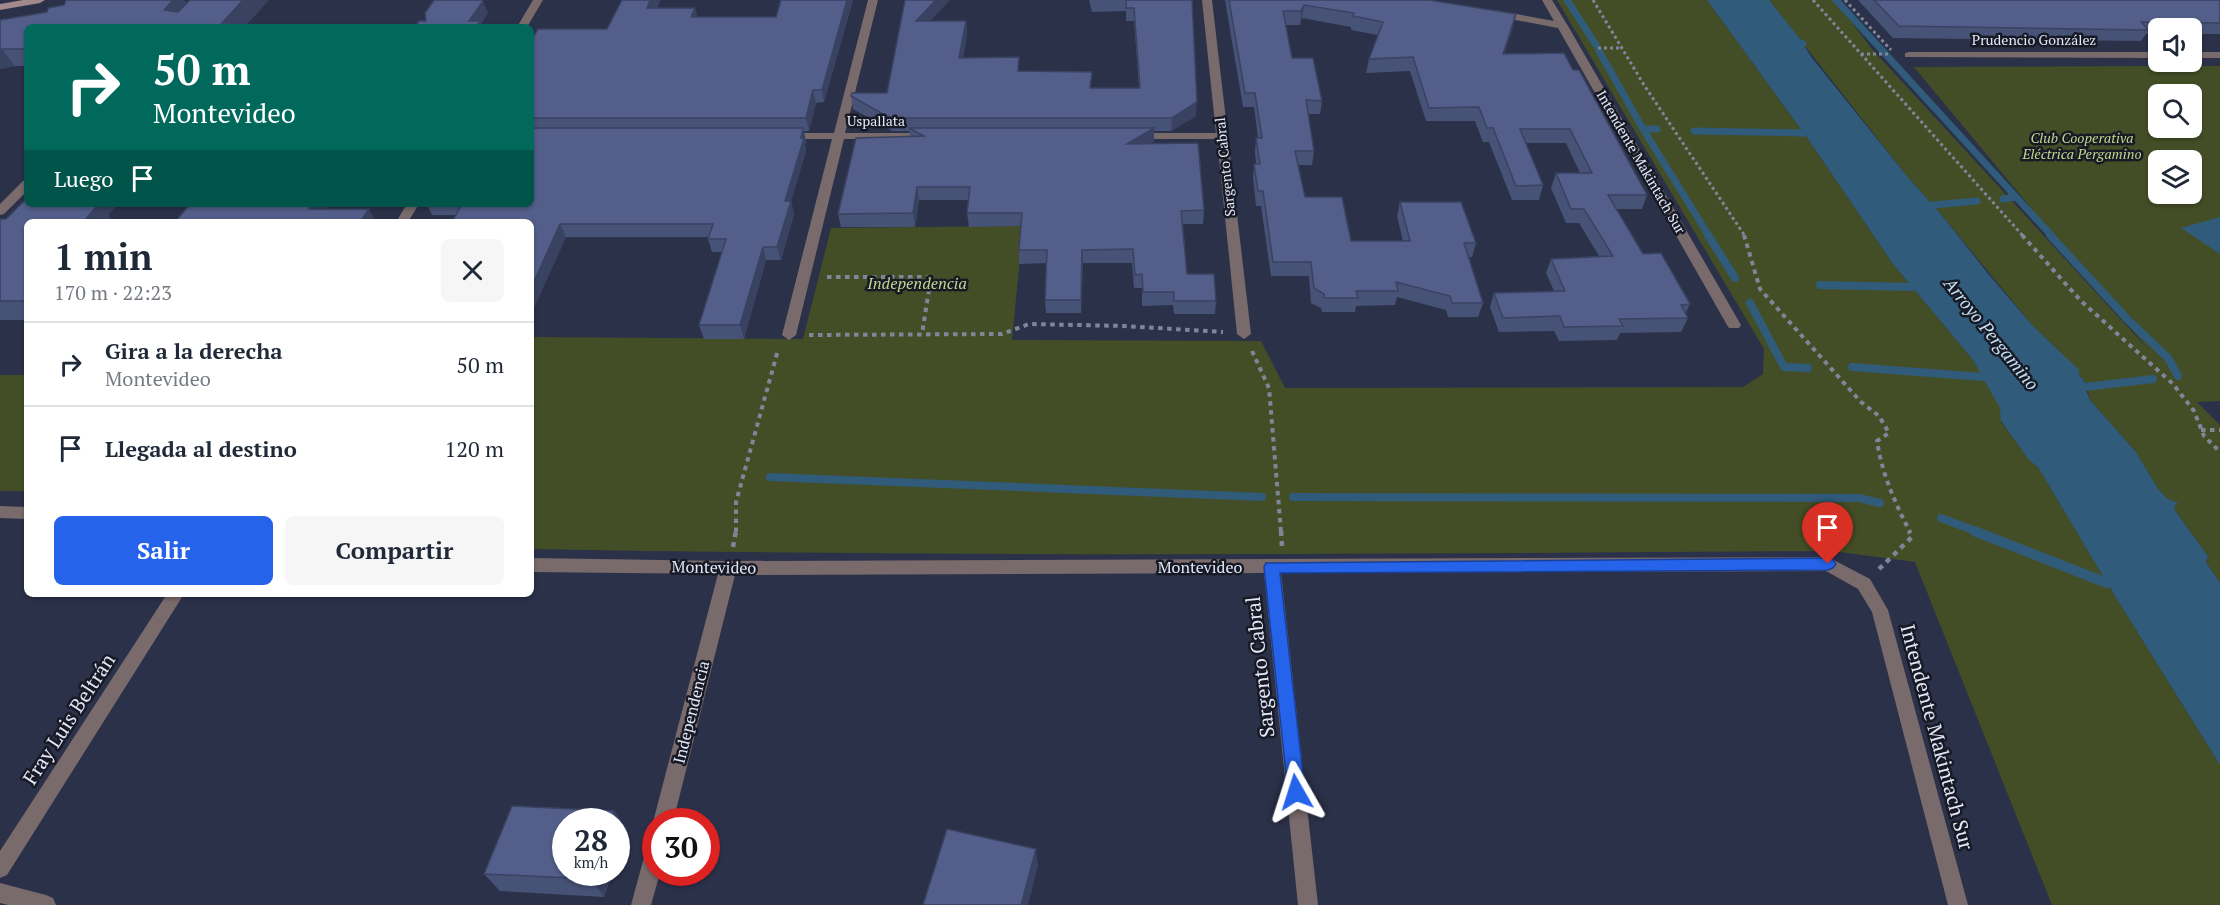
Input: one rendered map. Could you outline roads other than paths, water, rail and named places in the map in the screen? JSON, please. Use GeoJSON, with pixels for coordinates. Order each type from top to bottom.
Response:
{"type":"FeatureCollection","features":[{"type":"Feature","properties":{"kind":"main road"},"geometry":{"type":"LineString","coordinates":[[0,7],[40,0]]}},
{"type":"Feature","properties":{"kind":"street"},"geometry":{"type":"LineString","coordinates":[[524,24],[538,0]]}},
{"type":"Feature","properties":{"kind":"street"},"geometry":{"type":"LineString","coordinates":[[789,335],[873,0]]}},
{"type":"Feature","properties":{"kind":"street","name":"Sargento Cabral"},"geometry":{"type":"LineString","coordinates":[[1208,0],[1244,334]]}},
{"type":"Feature","properties":{"kind":"street","name":"Intendente Makintach Sur"},"geometry":{"type":"LineString","coordinates":[[1547,0],[1734,325]]}},
{"type":"Feature","properties":{"kind":"street"},"geometry":{"type":"LineString","coordinates":[[1486,12],[1563,26]]}},
{"type":"Feature","properties":{"kind":"street","name":"Prudencio González"},"geometry":{"type":"LineString","coordinates":[[1909,55],[2148,55]]}},
{"type":"Feature","properties":{"kind":"street"},"geometry":{"type":"LineString","coordinates":[[2202,55],[2220,55]]}},
{"type":"Feature","properties":{"kind":"street","name":"Uspallata"},"geometry":{"type":"LineString","coordinates":[[780,136],[947,136]]}},
{"type":"Feature","properties":{"kind":"street"},"geometry":{"type":"LineString","coordinates":[[1126,136],[1222,136]]}},
{"type":"Feature","properties":{"kind":"street"},"geometry":{"type":"LineString","coordinates":[[0,211],[24,187]]}},
{"type":"Feature","properties":{"kind":"street"},"geometry":{"type":"LineString","coordinates":[[0,512],[24,513]]}},
{"type":"Feature","properties":{"kind":"street","name":"Montevideo"},"geometry":{"type":"LineString","coordinates":[[534,565],[728,568],[1828,564],[1864,584]]}},
{"type":"Feature","properties":{"kind":"street","name":"Sargento Cabral"},"geometry":{"type":"LineString","coordinates":[[1272,567],[1308,905]]}},
{"type":"Feature","properties":{"kind":"street","name":"Independencia"},"geometry":{"type":"LineString","coordinates":[[667,808],[728,568]]}},
{"type":"Feature","properties":{"kind":"street","name":"Intendente Makintach Sur"},"geometry":{"type":"LineString","coordinates":[[1864,584],[1880,610],[1958,905]]}},
{"type":"Feature","properties":{"kind":"street","name":"Fray Luis Beltrán"},"geometry":{"type":"LineString","coordinates":[[0,868],[174,597]]}},
{"type":"Feature","properties":{"kind":"street"},"geometry":{"type":"LineString","coordinates":[[641,905],[646,886]]}},
{"type":"Feature","properties":{"kind":"street"},"geometry":{"type":"LineString","coordinates":[[0,893],[46,905]]}},
{"type":"Feature","properties":{"kind":"water","name":"Arroyo Pergamino"},"geometry":{"type":"Polygon","coordinates":[[[1707,0],[1769,0],[1800,39],[1807,42],[1805,47],[1812,58],[1990,276],[2033,326],[2079,370],[2090,400],[2136,452],[2158,489],[2168,499],[2178,503],[2174,506],[2176,512],[2208,556],[2206,562],[2220,583],[2220,765],[2038,467],[2029,460],[2001,421],[2000,408],[1973,360],[1893,264],[1808,139],[1707,0]]]}},
{"type":"Feature","properties":{"kind":"water"},"geometry":{"type":"Polygon","coordinates":[[[2220,217],[2220,254],[2181,228],[2220,217]]]}},
{"type":"Feature","properties":{"kind":"waterway"},"geometry":{"type":"LineString","coordinates":[[1567,0],[1596,45]]}},
{"type":"Feature","properties":{"kind":"waterway"},"geometry":{"type":"LineString","coordinates":[[1836,0],[2016,197]]}},
{"type":"Feature","properties":{"kind":"waterway"},"geometry":{"type":"LineString","coordinates":[[1599,51],[1643,129]]}},
{"type":"Feature","properties":{"kind":"waterway"},"geometry":{"type":"LineString","coordinates":[[1643,129],[1657,129]]}},
{"type":"Feature","properties":{"kind":"waterway"},"geometry":{"type":"LineString","coordinates":[[1643,129],[1709,236]]}},
{"type":"Feature","properties":{"kind":"waterway"},"geometry":{"type":"LineString","coordinates":[[1694,131],[1804,133]]}},
{"type":"Feature","properties":{"kind":"waterway"},"geometry":{"type":"LineString","coordinates":[[2003,199],[2016,197]]}},
{"type":"Feature","properties":{"kind":"waterway"},"geometry":{"type":"LineString","coordinates":[[2016,197],[2052,236]]}},
{"type":"Feature","properties":{"kind":"waterway"},"geometry":{"type":"LineString","coordinates":[[1933,205],[1977,201]]}},
{"type":"Feature","properties":{"kind":"waterway"},"geometry":{"type":"LineString","coordinates":[[1708,235],[1735,278]]}},
{"type":"Feature","properties":{"kind":"waterway"},"geometry":{"type":"LineString","coordinates":[[2050,235],[2128,320],[2168,358],[2178,376]]}},
{"type":"Feature","properties":{"kind":"waterway"},"geometry":{"type":"LineString","coordinates":[[1820,285],[1912,287]]}},
{"type":"Feature","properties":{"kind":"waterway"},"geometry":{"type":"LineString","coordinates":[[1750,303],[1784,367],[1808,368]]}},
{"type":"Feature","properties":{"kind":"waterway"},"geometry":{"type":"LineString","coordinates":[[1852,367],[1983,377]]}},
{"type":"Feature","properties":{"kind":"waterway"},"geometry":{"type":"LineString","coordinates":[[2085,387],[2153,379]]}},
{"type":"Feature","properties":{"kind":"waterway"},"geometry":{"type":"LineString","coordinates":[[770,477],[1262,497]]}},
{"type":"Feature","properties":{"kind":"waterway"},"geometry":{"type":"LineString","coordinates":[[1293,497],[1859,498],[1880,503]]}},
{"type":"Feature","properties":{"kind":"waterway"},"geometry":{"type":"LineString","coordinates":[[1941,518],[1978,532]]}},
{"type":"Feature","properties":{"kind":"waterway"},"geometry":{"type":"LineString","coordinates":[[1974,531],[2107,583]]}},
{"type":"Feature","properties":{"kind":"park label","name":"Club Cooperativa Eléctrica Pergamino"},"geometry":{"type":"Point","coordinates":[2082,146]}}]}
